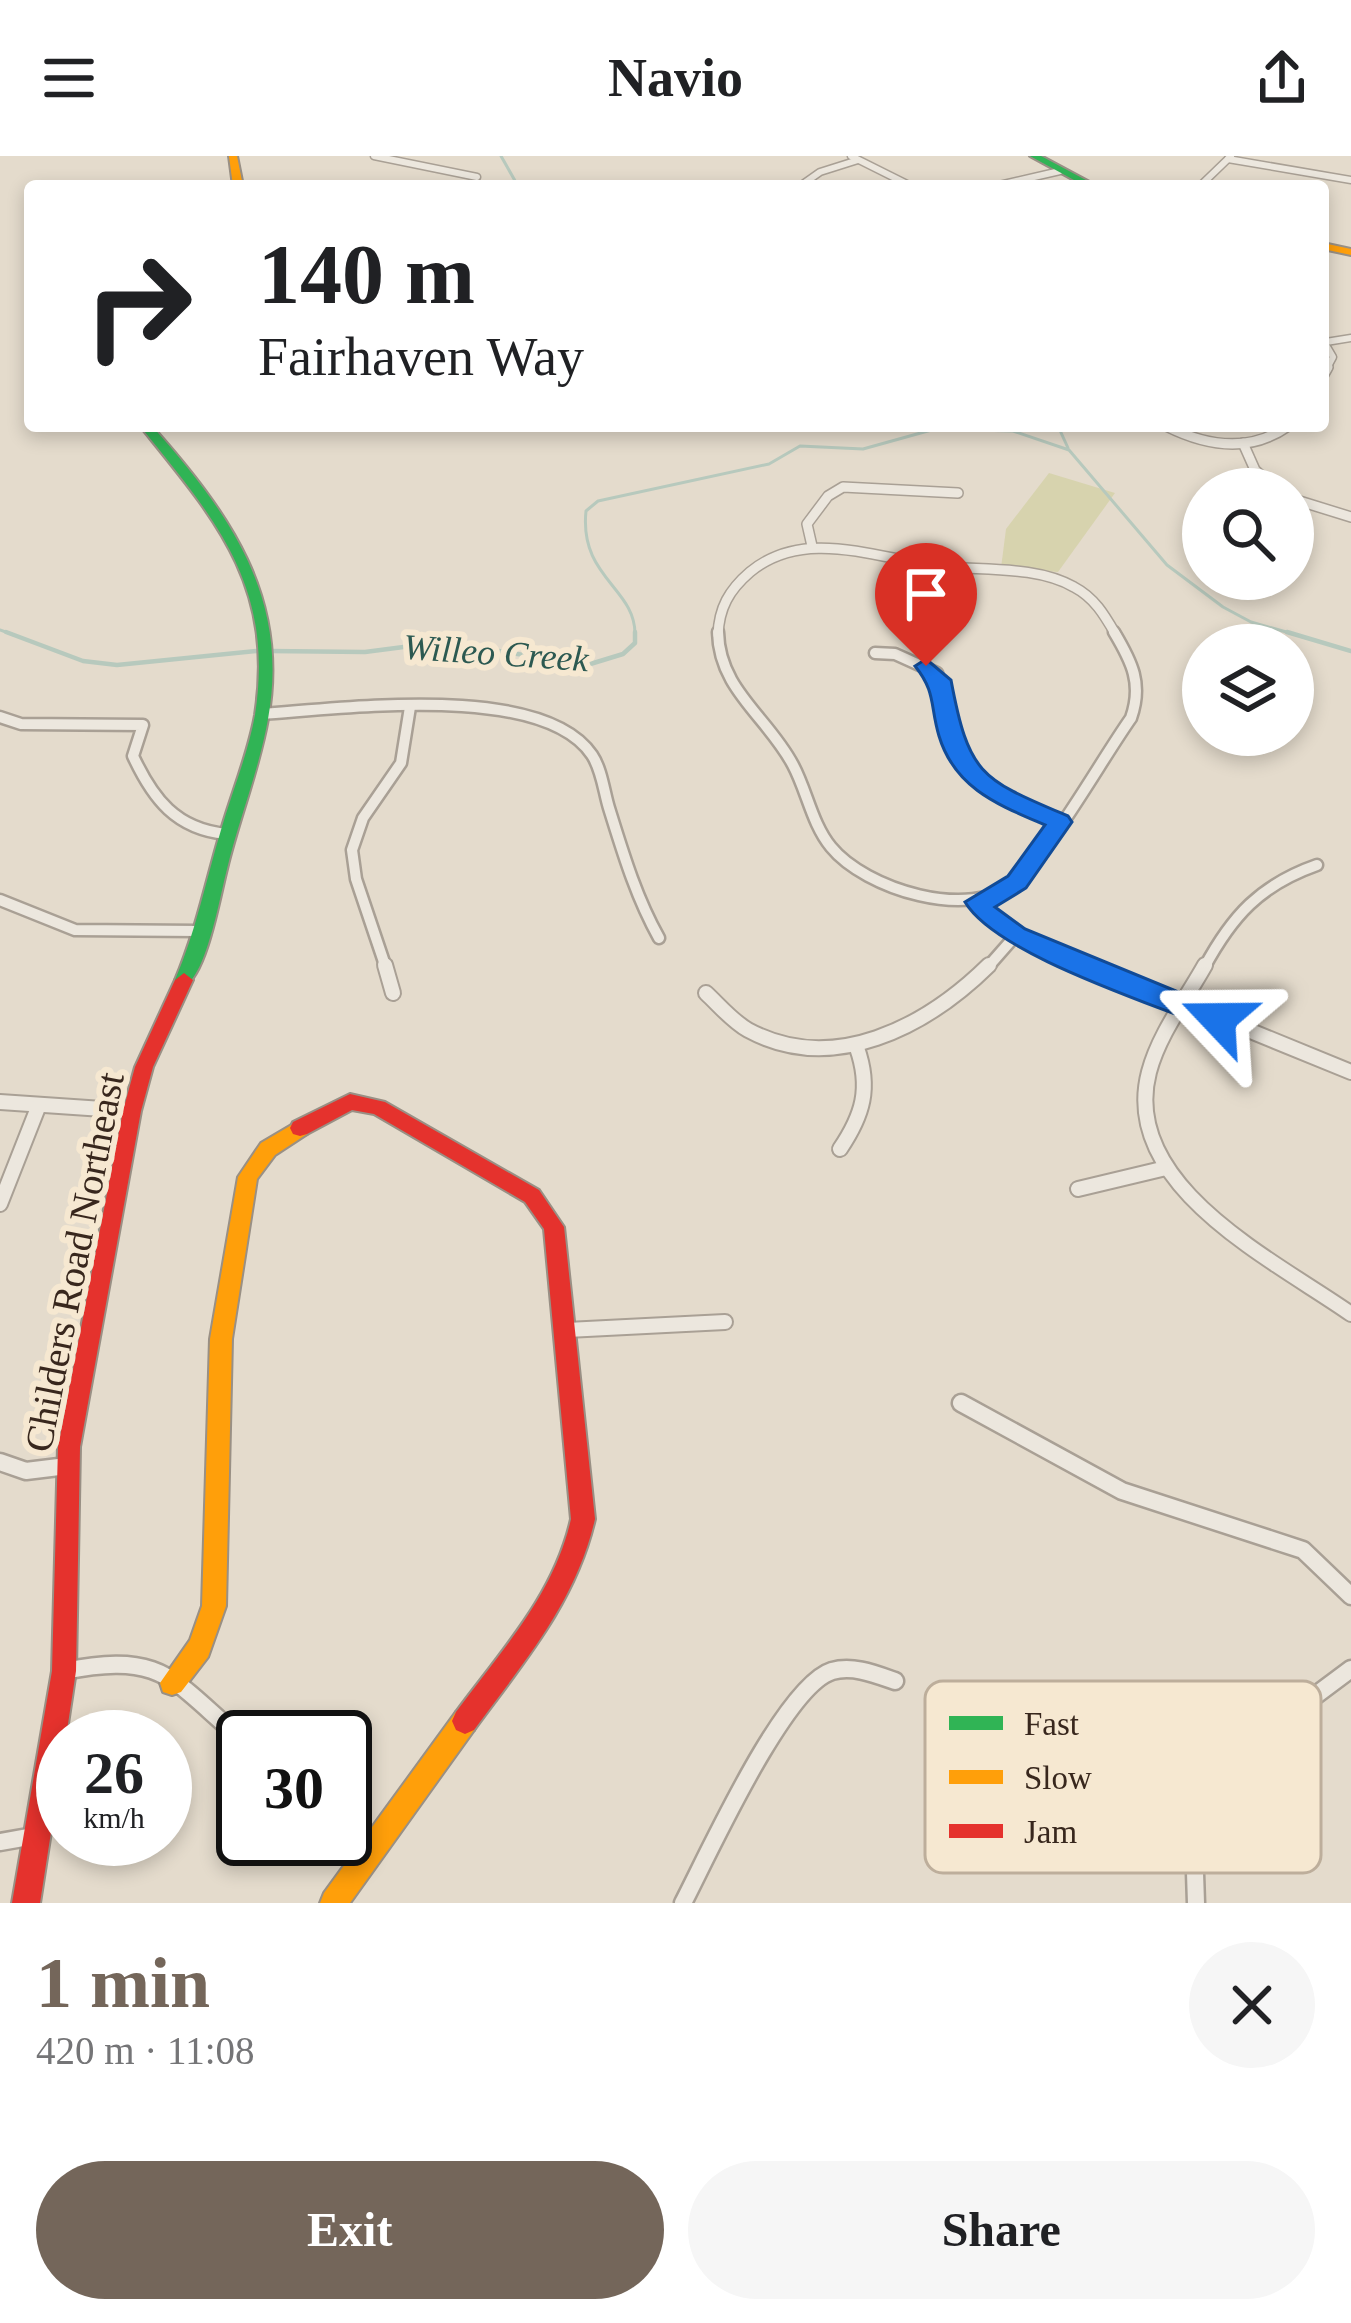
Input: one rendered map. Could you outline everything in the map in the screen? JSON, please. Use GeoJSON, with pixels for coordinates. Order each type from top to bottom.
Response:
{"type":"FeatureCollection","features":[{"type":"Feature","properties":{"kind":"street"},"geometry":{"type":"LineString","coordinates":[[374,156],[477,177]]}},
{"type":"Feature","properties":{"kind":"street"},"geometry":{"type":"LineString","coordinates":[[1034,156],[1079,180]]}},
{"type":"Feature","properties":{"kind":"street"},"geometry":{"type":"LineString","coordinates":[[809,180],[854,158],[899,180]]}},
{"type":"Feature","properties":{"kind":"street"},"geometry":{"type":"LineString","coordinates":[[1206,180],[1230,158],[1351,180]]}},
{"type":"Feature","properties":{"kind":"street"},"geometry":{"type":"LineString","coordinates":[[1026,180],[1063,173]]}},
{"type":"Feature","properties":{"kind":"street"},"geometry":{"type":"LineString","coordinates":[[1038,180],[1063,173]]}},
{"type":"Feature","properties":{"kind":"street","name":"Childers Road Northeast"},"geometry":{"type":"LineString","coordinates":[[58,1710],[64,1671],[67,1466],[132,1111],[144,1067],[184,983],[262,714],[264,649],[254,587],[230,529],[151,432]]}},
{"type":"Feature","properties":{"kind":"street"},"geometry":{"type":"LineString","coordinates":[[1181,432],[1201,440],[1243,443],[1279,432]]}},
{"type":"Feature","properties":{"kind":"street"},"geometry":{"type":"LineString","coordinates":[[1243,443],[1254,468]]}},
{"type":"Feature","properties":{"kind":"street"},"geometry":{"type":"LineString","coordinates":[[812,546],[806,524],[828,496],[843,487],[958,493]]}},
{"type":"Feature","properties":{"kind":"street"},"geometry":{"type":"LineString","coordinates":[[1314,506],[1351,517]]}},
{"type":"Feature","properties":{"kind":"street"},"geometry":{"type":"LineString","coordinates":[[812,546],[1052,578],[1082,591],[1099,606],[1133,664],[1138,695],[1131,718],[1017,882],[978,902],[920,896],[846,862],[826,841],[785,751],[726,681],[721,660],[724,600],[763,561],[812,546]]}},
{"type":"Feature","properties":{"kind":"street"},"geometry":{"type":"LineString","coordinates":[[875,653],[912,660],[937,673],[951,737],[968,772],[997,795],[1060,822]]}},
{"type":"Feature","properties":{"kind":"street"},"geometry":{"type":"LineString","coordinates":[[262,714],[456,706],[524,716],[562,729],[591,754],[640,902],[658,938]]}},
{"type":"Feature","properties":{"kind":"street"},"geometry":{"type":"LineString","coordinates":[[393,993],[384,951],[354,874],[352,848],[360,822],[402,761],[410,707]]}},
{"type":"Feature","properties":{"kind":"street"},"geometry":{"type":"LineString","coordinates":[[0,717],[21,724],[143,725],[133,756],[172,818],[189,830],[226,834]]}},
{"type":"Feature","properties":{"kind":"street"},"geometry":{"type":"LineString","coordinates":[[1317,865],[1251,895],[1232,917],[1154,1059],[1145,1092],[1149,1130],[1166,1168],[1206,1213],[1351,1315]]}},
{"type":"Feature","properties":{"kind":"street"},"geometry":{"type":"LineString","coordinates":[[0,900],[62,928],[100,936],[200,931]]}},
{"type":"Feature","properties":{"kind":"street"},"geometry":{"type":"LineString","coordinates":[[978,902],[991,920],[1016,935],[1351,1072]]}},
{"type":"Feature","properties":{"kind":"street"},"geometry":{"type":"LineString","coordinates":[[706,993],[731,1018],[769,1038],[812,1048],[856,1048],[913,1025],[991,964],[1016,935]]}},
{"type":"Feature","properties":{"kind":"street"},"geometry":{"type":"LineString","coordinates":[[840,1148],[869,1094],[856,1048]]}},
{"type":"Feature","properties":{"kind":"street"},"geometry":{"type":"LineString","coordinates":[[0,1102],[132,1111]]}},
{"type":"Feature","properties":{"kind":"street"},"geometry":{"type":"LineString","coordinates":[[172,1683],[199,1648],[214,1606],[220,1339],[248,1177],[268,1149],[326,1111],[363,1102],[532,1196],[554,1227],[583,1492],[579,1546],[554,1596],[334,1903]]}},
{"type":"Feature","properties":{"kind":"street"},"geometry":{"type":"LineString","coordinates":[[0,1204],[39,1105]]}},
{"type":"Feature","properties":{"kind":"street"},"geometry":{"type":"LineString","coordinates":[[1078,1190],[1166,1168]]}},
{"type":"Feature","properties":{"kind":"street"},"geometry":{"type":"LineString","coordinates":[[567,1330],[725,1322]]}},
{"type":"Feature","properties":{"kind":"street"},"geometry":{"type":"LineString","coordinates":[[961,1403],[1122,1491],[1304,1550],[1351,1596]]}},
{"type":"Feature","properties":{"kind":"street"},"geometry":{"type":"LineString","coordinates":[[0,1462],[26,1471],[67,1466]]}},
{"type":"Feature","properties":{"kind":"street"},"geometry":{"type":"LineString","coordinates":[[64,1671],[116,1661],[135,1663],[172,1683],[216,1718]]}},
{"type":"Feature","properties":{"kind":"street"},"geometry":{"type":"LineString","coordinates":[[683,1903],[784,1719],[808,1685],[837,1670],[857,1668],[895,1681]]}},
{"type":"Feature","properties":{"kind":"street"},"geometry":{"type":"LineString","coordinates":[[1321,1691],[1351,1669]]}},
{"type":"Feature","properties":{"kind":"street"},"geometry":{"type":"LineString","coordinates":[[0,1842],[36,1836]]}},
{"type":"Feature","properties":{"kind":"street","name":"Childers Road Northeast"},"geometry":{"type":"LineString","coordinates":[[26,1903],[36,1854]]}},
{"type":"Feature","properties":{"kind":"street"},"geometry":{"type":"LineString","coordinates":[[1195,1873],[1196,1903]]}},
{"type":"Feature","properties":{"kind":"shaded area"},"geometry":{"type":"Polygon","coordinates":[[[1049,473],[1115,493],[1058,572],[1001,568],[1006,529],[1049,473]]]}},
{"type":"Feature","properties":{"kind":"waterway"},"geometry":{"type":"LineString","coordinates":[[501,156],[515,180]]}},
{"type":"Feature","properties":{"kind":"waterway","name":"Willeo Creek"},"geometry":{"type":"LineString","coordinates":[[635,635],[627,605],[599,567],[586,534],[586,511],[598,501],[769,464],[800,446],[863,449],[924,432]]}},
{"type":"Feature","properties":{"kind":"waterway","name":"Willeo Creek"},"geometry":{"type":"LineString","coordinates":[[1016,432],[1069,450],[1167,565],[1223,607],[1258,624]]}},
{"type":"Feature","properties":{"kind":"waterway"},"geometry":{"type":"LineString","coordinates":[[1061,432],[1068,448]]}},
{"type":"Feature","properties":{"kind":"waterway","name":"Willeo Creek"},"geometry":{"type":"LineString","coordinates":[[0,630],[13,635]]}},
{"type":"Feature","properties":{"kind":"waterway","name":"Willeo Creek"},"geometry":{"type":"LineString","coordinates":[[6,632],[13,635]]}},
{"type":"Feature","properties":{"kind":"waterway","name":"Willeo Creek"},"geometry":{"type":"LineString","coordinates":[[13,635],[83,661],[117,665],[257,651]]}},
{"type":"Feature","properties":{"kind":"waterway","name":"Willeo Creek"},"geometry":{"type":"LineString","coordinates":[[269,651],[365,652],[442,642],[587,665],[623,654],[635,643],[635,635]]}},
{"type":"Feature","properties":{"kind":"waterway","name":"Willeo Creek"},"geometry":{"type":"LineString","coordinates":[[1314,640],[1351,651]]}},
{"type":"Feature","properties":{"kind":"traffic: fast"},"geometry":{"type":"LineString","coordinates":[[1034,156],[1080,180]]}},
{"type":"Feature","properties":{"kind":"traffic: fast"},"geometry":{"type":"LineString","coordinates":[[151,432],[222,522],[255,591],[264,628],[266,669],[259,728],[184,980]]}},
{"type":"Feature","properties":{"kind":"traffic: slow"},"geometry":{"type":"LineString","coordinates":[[233,156],[237,180]]}},
{"type":"Feature","properties":{"kind":"traffic: slow"},"geometry":{"type":"LineString","coordinates":[[1329,247],[1351,252]]}},
{"type":"Feature","properties":{"kind":"traffic: slow"},"geometry":{"type":"LineString","coordinates":[[172,1683],[199,1648],[214,1606],[221,1339],[248,1177],[268,1149],[300,1128]]}},
{"type":"Feature","properties":{"kind":"traffic: slow"},"geometry":{"type":"LineString","coordinates":[[334,1903],[465,1721]]}},
{"type":"Feature","properties":{"kind":"traffic: jam"},"geometry":{"type":"LineString","coordinates":[[26,1903],[64,1671],[69,1447],[132,1111],[144,1067],[184,980]]}},
{"type":"Feature","properties":{"kind":"traffic: jam"},"geometry":{"type":"LineString","coordinates":[[300,1128],[350,1102],[378,1107],[532,1196],[554,1227],[583,1519],[577,1547],[552,1600],[465,1721]]}},
{"type":"Feature","properties":{"kind":"route"},"geometry":{"type":"LineString","coordinates":[[926,666],[940,680],[951,737],[968,772],[997,795],[1060,822],[1017,882],[978,902],[986,914],[1016,935],[1218,1019]]}}]}
